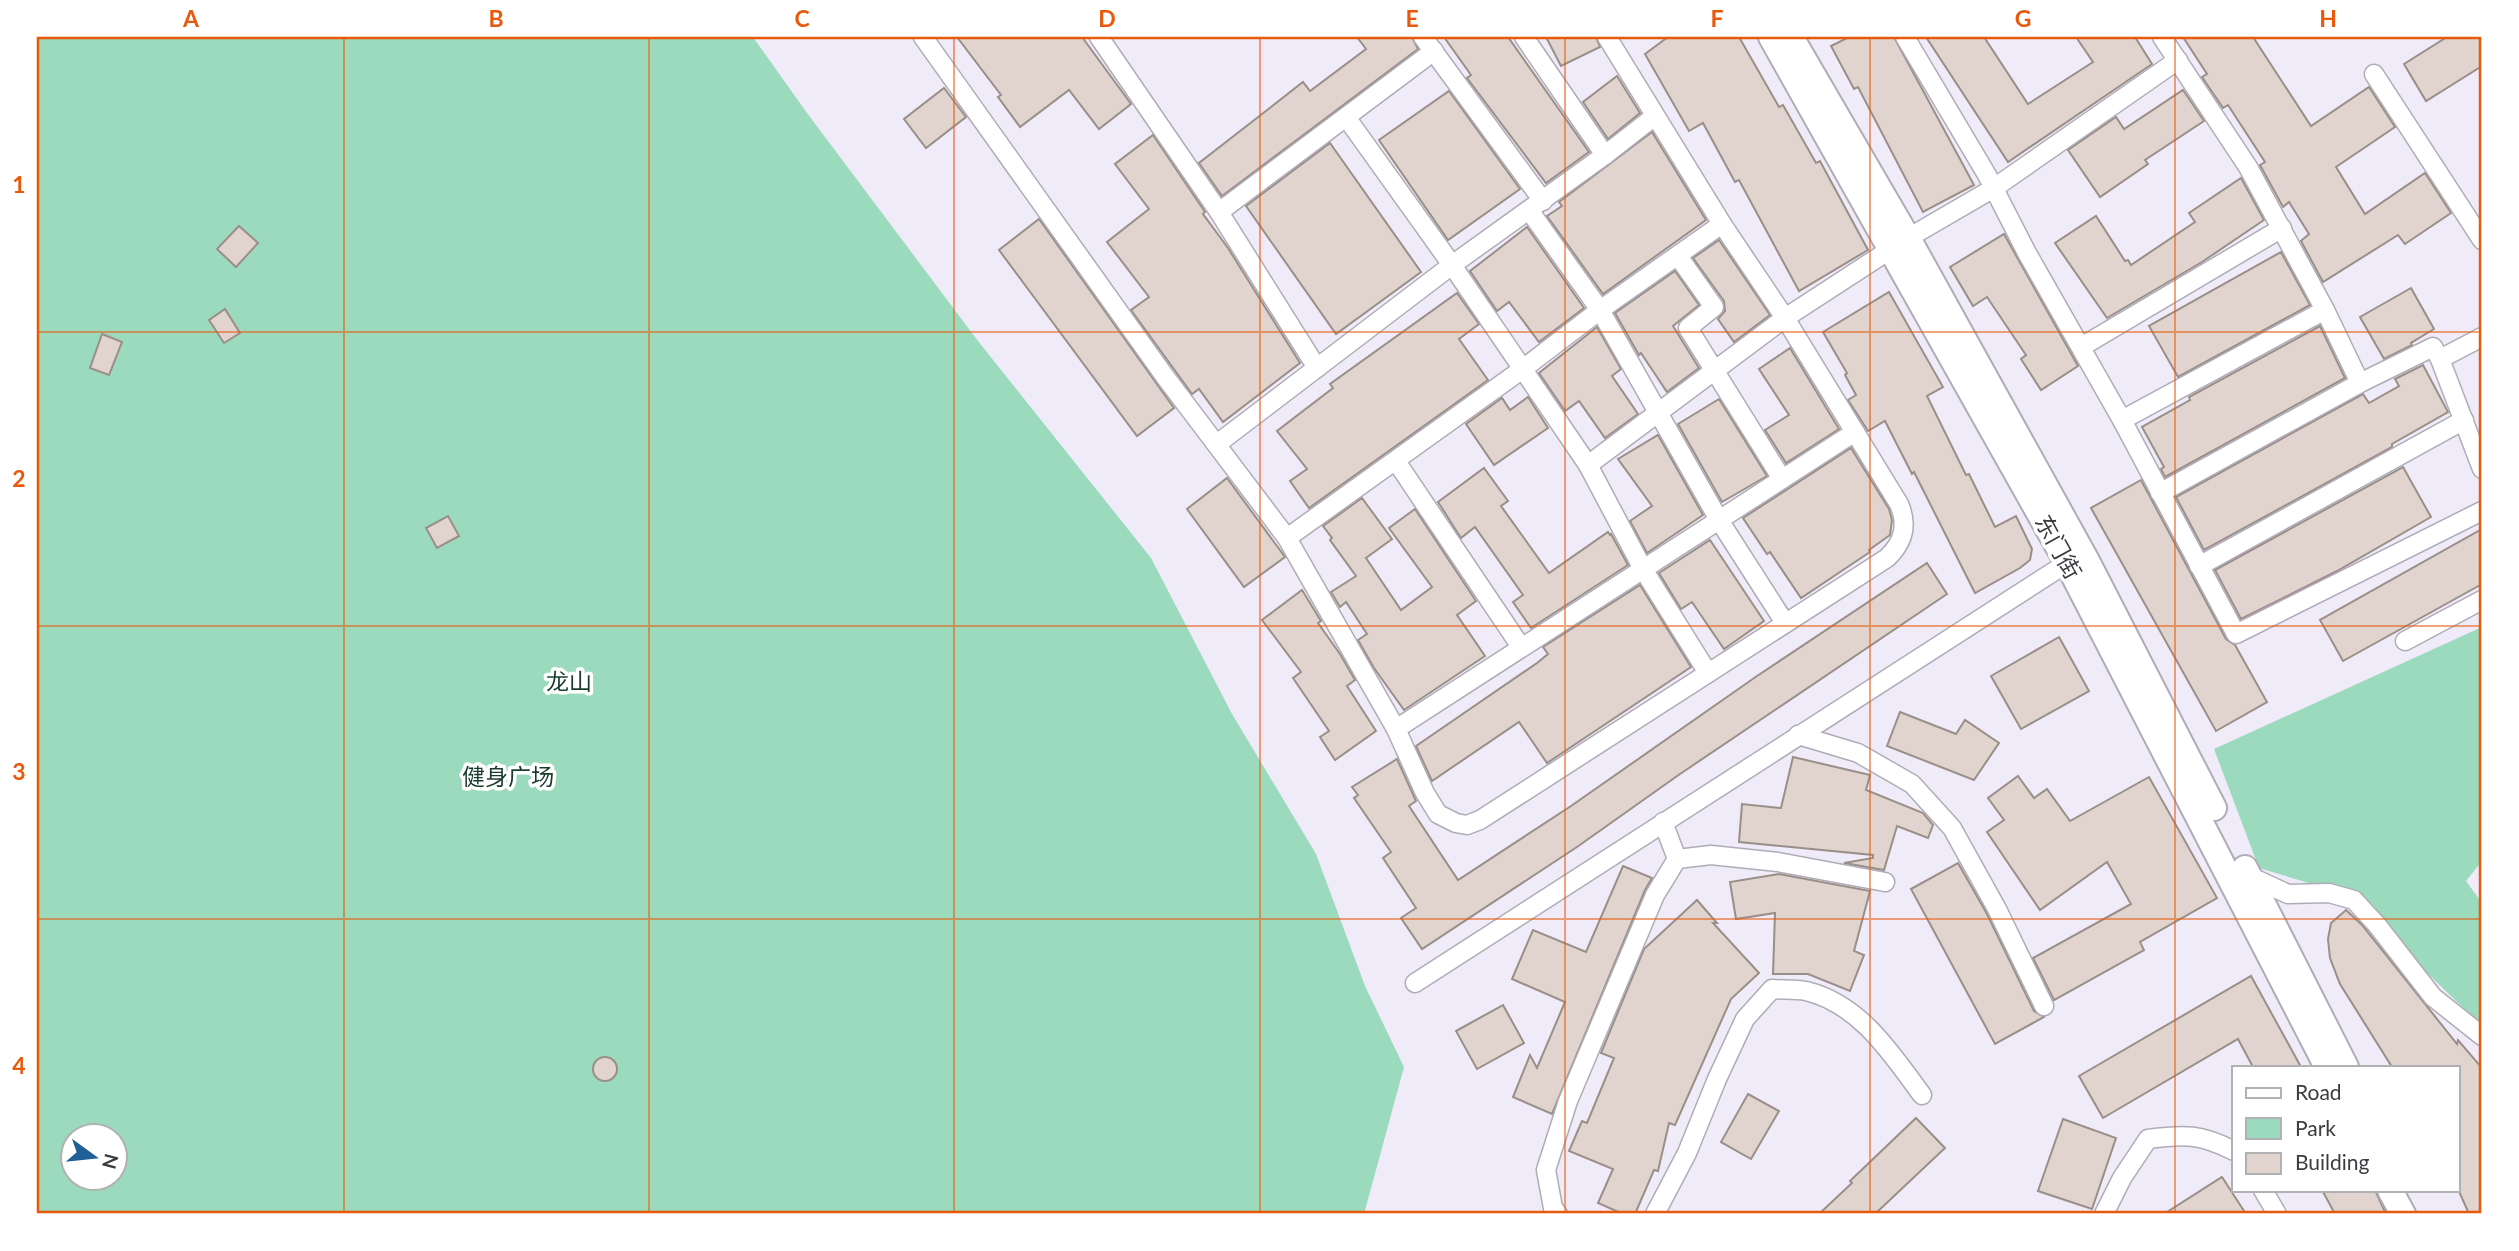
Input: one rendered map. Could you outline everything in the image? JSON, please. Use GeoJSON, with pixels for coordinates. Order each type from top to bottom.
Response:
{"type":"FeatureCollection","features":[{"type":"Feature","properties":{"kind":"street"},"geometry":{"type":"LineString","coordinates":[[923,37],[1166,378],[1287,538],[1396,729],[1425,793],[1438,814],[1467,825],[1480,820],[1887,558],[1898,547],[1904,531],[1904,516],[1855,432],[1606,37]]}},
{"type":"Feature","properties":{"kind":"street"},"geometry":{"type":"LineString","coordinates":[[1099,37],[1219,212],[1317,369]]}},
{"type":"Feature","properties":{"kind":"street"},"geometry":{"type":"LineString","coordinates":[[1524,37],[1605,155]]}},
{"type":"Feature","properties":{"kind":"street","name":"东门街"},"geometry":{"type":"LineString","coordinates":[[1771,37],[1900,244],[2087,559],[2345,1066]]}},
{"type":"Feature","properties":{"kind":"street","name":"东门街"},"geometry":{"type":"LineString","coordinates":[[1791,37],[2217,850],[2326,1066]]}},
{"type":"Feature","properties":{"kind":"street"},"geometry":{"type":"LineString","coordinates":[[1905,37],[1994,188],[2236,634],[2482,511]]}},
{"type":"Feature","properties":{"kind":"street"},"geometry":{"type":"LineString","coordinates":[[2162,37],[2248,167],[2325,310],[2360,383]]}},
{"type":"Feature","properties":{"kind":"street"},"geometry":{"type":"LineString","coordinates":[[1219,212],[1346,117],[1428,44],[1536,205],[1600,310],[1718,520],[1785,624]]}},
{"type":"Feature","properties":{"kind":"street"},"geometry":{"type":"LineString","coordinates":[[1588,465],[1785,318],[1994,188],[2178,60]]}},
{"type":"Feature","properties":{"kind":"street"},"geometry":{"type":"LineString","coordinates":[[2374,74],[2482,240]]}},
{"type":"Feature","properties":{"kind":"street"},"geometry":{"type":"LineString","coordinates":[[1217,444],[1452,265],[1655,116]]}},
{"type":"Feature","properties":{"kind":"street"},"geometry":{"type":"LineString","coordinates":[[1346,117],[1524,368],[1588,465],[1643,569],[1708,673]]}},
{"type":"Feature","properties":{"kind":"street"},"geometry":{"type":"LineString","coordinates":[[1287,538],[1722,224]]}},
{"type":"Feature","properties":{"kind":"street"},"geometry":{"type":"LineString","coordinates":[[2081,347],[2282,228]]}},
{"type":"Feature","properties":{"kind":"street"},"geometry":{"type":"LineString","coordinates":[[1678,256],[1714,307],[1688,328],[1782,479]]}},
{"type":"Feature","properties":{"kind":"street"},"geometry":{"type":"LineString","coordinates":[[2122,420],[2325,310]]}},
{"type":"Feature","properties":{"kind":"street"},"geometry":{"type":"LineString","coordinates":[[2440,359],[2482,337]]}},
{"type":"Feature","properties":{"kind":"street"},"geometry":{"type":"LineString","coordinates":[[2160,493],[2360,383],[2433,347],[2482,469]]}},
{"type":"Feature","properties":{"kind":"street"},"geometry":{"type":"LineString","coordinates":[[2199,566],[2464,421]]}},
{"type":"Feature","properties":{"kind":"street"},"geometry":{"type":"LineString","coordinates":[[1396,729],[1855,432]]}},
{"type":"Feature","properties":{"kind":"street"},"geometry":{"type":"LineString","coordinates":[[1396,461],[1521,647]]}},
{"type":"Feature","properties":{"kind":"street"},"geometry":{"type":"LineString","coordinates":[[1415,982],[2067,563]]}},
{"type":"Feature","properties":{"kind":"street"},"geometry":{"type":"LineString","coordinates":[[2404,641],[2482,600]]}},
{"type":"Feature","properties":{"kind":"street"},"geometry":{"type":"LineString","coordinates":[[1798,735],[1858,753],[1912,785],[1952,828],[1997,909],[2044,1006]]}},
{"type":"Feature","properties":{"kind":"street"},"geometry":{"type":"LineString","coordinates":[[1663,822],[1677,859]]}},
{"type":"Feature","properties":{"kind":"street"},"geometry":{"type":"LineString","coordinates":[[2217,850],[2249,877],[2288,894],[2329,893],[2354,900],[2433,997],[2482,1036]]}},
{"type":"Feature","properties":{"kind":"street"},"geometry":{"type":"LineString","coordinates":[[1677,859],[1711,855],[1778,862],[1885,882]]}},
{"type":"Feature","properties":{"kind":"street"},"geometry":{"type":"LineString","coordinates":[[1558,1214],[1553,1209],[1546,1170],[1568,1101],[1655,895],[1677,859]]}},
{"type":"Feature","properties":{"kind":"street"},"geometry":{"type":"LineString","coordinates":[[1655,1214],[1687,1153],[1745,1019],[1772,989],[1806,991],[1848,1009],[1878,1036],[1922,1095]]}},
{"type":"Feature","properties":{"kind":"street"},"geometry":{"type":"LineString","coordinates":[[2104,1214],[2122,1178],[2148,1139],[2174,1136],[2209,1139],[2232,1150]]}},
{"type":"Feature","properties":{"kind":"street"},"geometry":{"type":"LineString","coordinates":[[2264,1192],[2277,1214]]}},
{"type":"Feature","properties":{"kind":"street"},"geometry":{"type":"LineString","coordinates":[[2391,1192],[2403,1214]]}},
{"type":"Feature","properties":{"kind":"street"},"geometry":{"type":"LineString","coordinates":[[2410,1192],[2421,1214]]}},
{"type":"Feature","properties":{"kind":"green space","name":"龙山"},"geometry":{"type":"Polygon","coordinates":[[[37,37],[753,37],[978,341],[1151,558],[1232,714],[1316,854],[1365,986],[1404,1067],[1364,1214],[37,1214],[37,37]]]}},
{"type":"Feature","properties":{"kind":"green space"},"geometry":{"type":"Polygon","coordinates":[[[2482,627],[2482,861],[2466,881],[2482,903],[2482,1026],[2425,971],[2373,905],[2348,889],[2315,885],[2259,868],[2214,749],[2482,627]]]}},
{"type":"Feature","properties":{"kind":"building"},"geometry":{"type":"Polygon","coordinates":[[[957,37],[1082,37],[1131,104],[1099,129],[1069,90],[1020,127],[998,97],[1001,95],[957,37]]]}},
{"type":"Feature","properties":{"kind":"building"},"geometry":{"type":"Polygon","coordinates":[[[1357,37],[1412,37],[1418,49],[1222,196],[1199,163],[1303,82],[1310,91],[1366,49],[1357,37]]]}},
{"type":"Feature","properties":{"kind":"building"},"geometry":{"type":"Polygon","coordinates":[[[1444,37],[1508,37],[1589,152],[1546,183],[1467,78],[1471,75],[1444,37]]]}},
{"type":"Feature","properties":{"kind":"building"},"geometry":{"type":"Polygon","coordinates":[[[1546,37],[1596,37],[1600,47],[1561,66],[1546,37]]]}},
{"type":"Feature","properties":{"kind":"building"},"geometry":{"type":"Polygon","coordinates":[[[1668,37],[1739,37],[1779,107],[1783,105],[1816,163],[1820,161],[1868,250],[1799,291],[1739,180],[1735,182],[1703,123],[1689,131],[1645,54],[1668,37]]]}},
{"type":"Feature","properties":{"kind":"building"},"geometry":{"type":"Polygon","coordinates":[[[1849,37],[1894,37],[1974,185],[1923,212],[1858,87],[1854,89],[1831,46],[1849,37]]]}},
{"type":"Feature","properties":{"kind":"building"},"geometry":{"type":"Polygon","coordinates":[[[1926,37],[1984,37],[2028,104],[2093,62],[2076,37],[2135,37],[2152,64],[2008,162],[1926,37]]]}},
{"type":"Feature","properties":{"kind":"building"},"geometry":{"type":"Polygon","coordinates":[[[2183,37],[2253,37],[2311,126],[2369,87],[2395,127],[2336,167],[2365,214],[2425,173],[2451,213],[2405,244],[2398,235],[2323,282],[2301,241],[2309,234],[2289,202],[2283,207],[2260,165],[2265,162],[2228,105],[2223,108],[2202,77],[2207,74],[2183,37]]]}},
{"type":"Feature","properties":{"kind":"building"},"geometry":{"type":"Polygon","coordinates":[[[2447,37],[2482,37],[2482,66],[2426,101],[2404,64],[2447,37]]]}},
{"type":"Feature","properties":{"kind":"building"},"geometry":{"type":"Polygon","coordinates":[[[1617,76],[1640,113],[1608,139],[1583,102],[1617,76]]]}},
{"type":"Feature","properties":{"kind":"building"},"geometry":{"type":"Polygon","coordinates":[[[944,88],[966,117],[926,148],[904,119],[944,88]]]}},
{"type":"Feature","properties":{"kind":"building"},"geometry":{"type":"Polygon","coordinates":[[[2183,90],[2204,121],[2145,160],[2148,164],[2100,197],[2068,150],[2116,117],[2124,129],[2183,90]]]}},
{"type":"Feature","properties":{"kind":"building"},"geometry":{"type":"Polygon","coordinates":[[[1449,91],[1520,189],[1448,240],[1379,140],[1449,91]]]}},
{"type":"Feature","properties":{"kind":"building"},"geometry":{"type":"Polygon","coordinates":[[[1652,132],[1706,220],[1603,294],[1547,216],[1562,206],[1559,202],[1652,132]]]}},
{"type":"Feature","properties":{"kind":"building"},"geometry":{"type":"Polygon","coordinates":[[[1153,135],[1300,363],[1223,422],[1199,389],[1192,394],[1131,310],[1149,297],[1107,242],[1149,209],[1115,164],[1153,135]]]}},
{"type":"Feature","properties":{"kind":"building"},"geometry":{"type":"Polygon","coordinates":[[[1330,143],[1421,272],[1336,334],[1246,206],[1330,143]]]}},
{"type":"Feature","properties":{"kind":"building"},"geometry":{"type":"Polygon","coordinates":[[[2241,178],[2264,220],[2202,262],[2107,318],[2055,243],[2096,216],[2125,261],[2128,260],[2131,265],[2195,222],[2189,213],[2241,178]]]}},
{"type":"Feature","properties":{"kind":"building"},"geometry":{"type":"Polygon","coordinates":[[[1039,219],[1174,408],[1137,436],[999,250],[1039,219]]]}},
{"type":"Feature","properties":{"kind":"building"},"geometry":{"type":"Polygon","coordinates":[[[239,226],[258,243],[236,267],[217,249],[239,226]]]}},
{"type":"Feature","properties":{"kind":"building"},"geometry":{"type":"Polygon","coordinates":[[[1527,227],[1584,308],[1539,342],[1509,302],[1497,311],[1470,271],[1527,227]]]}},
{"type":"Feature","properties":{"kind":"building"},"geometry":{"type":"Polygon","coordinates":[[[2004,234],[2078,366],[2041,390],[2021,359],[2026,355],[1987,297],[1973,306],[1950,267],[2004,234]]]}},
{"type":"Feature","properties":{"kind":"building"},"geometry":{"type":"Polygon","coordinates":[[[1719,240],[1770,315],[1734,342],[1718,319],[1725,311],[1724,301],[1693,258],[1719,240]]]}},
{"type":"Feature","properties":{"kind":"building"},"geometry":{"type":"Polygon","coordinates":[[[2281,252],[2310,305],[2178,377],[2149,326],[2281,252]]]}},
{"type":"Feature","properties":{"kind":"building"},"geometry":{"type":"Polygon","coordinates":[[[1675,271],[1699,305],[1673,326],[1699,368],[1667,392],[1641,353],[1639,355],[1615,313],[1675,271]]]}},
{"type":"Feature","properties":{"kind":"building"},"geometry":{"type":"Polygon","coordinates":[[[2411,288],[2434,329],[2411,343],[2412,345],[2384,359],[2360,317],[2411,288]]]}},
{"type":"Feature","properties":{"kind":"building"},"geometry":{"type":"Polygon","coordinates":[[[1889,292],[1943,387],[1927,396],[1966,475],[1969,474],[1995,527],[2016,516],[2032,549],[2030,560],[2020,568],[1975,593],[1885,421],[1868,431],[1848,400],[1856,395],[1845,375],[1847,373],[1823,332],[1889,292]]]}},
{"type":"Feature","properties":{"kind":"building"},"geometry":{"type":"Polygon","coordinates":[[[1457,293],[1479,324],[1459,339],[1488,380],[1309,508],[1290,481],[1307,469],[1277,431],[1333,388],[1330,384],[1457,293]]]}},
{"type":"Feature","properties":{"kind":"building"},"geometry":{"type":"Polygon","coordinates":[[[225,309],[240,333],[224,343],[209,320],[225,309]]]}},
{"type":"Feature","properties":{"kind":"building"},"geometry":{"type":"Polygon","coordinates":[[[2320,326],[2345,378],[2165,477],[2161,469],[2164,467],[2142,427],[2190,400],[2189,397],[2320,326]]]}},
{"type":"Feature","properties":{"kind":"building"},"geometry":{"type":"Polygon","coordinates":[[[1597,327],[1621,369],[1612,376],[1638,414],[1605,438],[1579,401],[1565,411],[1539,373],[1597,327]]]}},
{"type":"Feature","properties":{"kind":"building"},"geometry":{"type":"Polygon","coordinates":[[[102,334],[122,342],[109,375],[90,368],[102,334]]]}},
{"type":"Feature","properties":{"kind":"building"},"geometry":{"type":"Polygon","coordinates":[[[1790,348],[1839,429],[1786,463],[1765,430],[1789,415],[1759,369],[1790,348]]]}},
{"type":"Feature","properties":{"kind":"building"},"geometry":{"type":"Polygon","coordinates":[[[2423,365],[2448,412],[2392,444],[2392,447],[2204,550],[2176,497],[2363,394],[2369,403],[2399,386],[2395,379],[2423,365]]]}},
{"type":"Feature","properties":{"kind":"building"},"geometry":{"type":"Polygon","coordinates":[[[1528,397],[1548,428],[1494,465],[1466,424],[1502,398],[1510,410],[1528,397]]]}},
{"type":"Feature","properties":{"kind":"building"},"geometry":{"type":"Polygon","coordinates":[[[1719,399],[1767,476],[1722,502],[1678,424],[1719,399]]]}},
{"type":"Feature","properties":{"kind":"building"},"geometry":{"type":"Polygon","coordinates":[[[1658,435],[1703,515],[1647,553],[1630,521],[1652,506],[1618,459],[1658,435]]]}},
{"type":"Feature","properties":{"kind":"building"},"geometry":{"type":"Polygon","coordinates":[[[1851,448],[1889,509],[1892,520],[1890,535],[1869,550],[1870,552],[1801,598],[1743,518],[1851,448]]]}},
{"type":"Feature","properties":{"kind":"building"},"geometry":{"type":"Polygon","coordinates":[[[2403,467],[2431,517],[2337,571],[2241,619],[2215,570],[2403,467]]]}},
{"type":"Feature","properties":{"kind":"building"},"geometry":{"type":"Polygon","coordinates":[[[1484,468],[1508,501],[1501,506],[1549,573],[1608,532],[1628,565],[1531,628],[1513,602],[1523,595],[1475,527],[1461,538],[1438,502],[1484,468]]]}},
{"type":"Feature","properties":{"kind":"building"},"geometry":{"type":"Polygon","coordinates":[[[1227,478],[1285,557],[1244,587],[1187,509],[1227,478]]]}},
{"type":"Feature","properties":{"kind":"building"},"geometry":{"type":"Polygon","coordinates":[[[2141,480],[2226,639],[2235,645],[2267,702],[2216,731],[2091,508],[2141,480]]]}},
{"type":"Feature","properties":{"kind":"building"},"geometry":{"type":"Polygon","coordinates":[[[1362,498],[1392,539],[1366,558],[1401,610],[1432,587],[1389,528],[1415,509],[1476,601],[1457,615],[1485,656],[1404,710],[1358,640],[1367,634],[1346,602],[1340,607],[1331,592],[1356,576],[1323,526],[1362,498]]]}},
{"type":"Feature","properties":{"kind":"building"},"geometry":{"type":"Polygon","coordinates":[[[448,516],[459,536],[437,548],[426,528],[448,516]]]}},
{"type":"Feature","properties":{"kind":"building"},"geometry":{"type":"Polygon","coordinates":[[[2482,529],[2482,584],[2343,661],[2320,620],[2482,529]]]}},
{"type":"Feature","properties":{"kind":"building"},"geometry":{"type":"Polygon","coordinates":[[[1710,540],[1764,621],[1724,649],[1692,602],[1681,609],[1659,573],[1710,540]]]}},
{"type":"Feature","properties":{"kind":"building"},"geometry":{"type":"Polygon","coordinates":[[[1927,563],[1947,594],[1680,774],[1577,847],[1422,949],[1401,918],[1416,908],[1383,858],[1391,852],[1354,798],[1358,795],[1352,787],[1397,759],[1416,801],[1409,806],[1458,880],[1927,563]]]}},
{"type":"Feature","properties":{"kind":"building"},"geometry":{"type":"Polygon","coordinates":[[[1640,585],[1691,667],[1547,763],[1519,722],[1432,781],[1416,746],[1537,663],[1548,654],[1543,647],[1640,585]]]}},
{"type":"Feature","properties":{"kind":"building"},"geometry":{"type":"Polygon","coordinates":[[[1302,590],[1321,621],[1318,623],[1355,680],[1347,686],[1376,731],[1335,760],[1320,737],[1329,731],[1293,678],[1301,672],[1262,620],[1302,590]]]}},
{"type":"Feature","properties":{"kind":"building"},"geometry":{"type":"Polygon","coordinates":[[[2059,637],[2089,691],[2021,729],[1991,676],[2059,637]]]}},
{"type":"Feature","properties":{"kind":"building"},"geometry":{"type":"Polygon","coordinates":[[[1900,712],[1956,734],[1965,720],[1999,743],[1974,780],[1887,746],[1900,712]]]}},
{"type":"Feature","properties":{"kind":"building"},"geometry":{"type":"Polygon","coordinates":[[[1793,757],[1870,775],[1866,790],[1923,813],[1933,825],[1928,838],[1897,826],[1884,870],[1844,863],[1873,858],[1873,855],[1739,842],[1742,804],[1781,808],[1793,757]]]}},
{"type":"Feature","properties":{"kind":"building"},"geometry":{"type":"Polygon","coordinates":[[[2018,776],[2034,798],[2047,789],[2070,821],[2149,777],[2217,898],[2140,942],[2144,950],[2054,1000],[2033,958],[2131,904],[2107,862],[2040,910],[1987,832],[2004,820],[1988,798],[2018,776]]]}},
{"type":"Feature","properties":{"kind":"building"},"geometry":{"type":"Polygon","coordinates":[[[1958,863],[1987,914],[2034,1011],[2044,1017],[1995,1044],[1911,889],[1958,863]]]}},
{"type":"Feature","properties":{"kind":"building"},"geometry":{"type":"Polygon","coordinates":[[[1623,866],[1652,878],[1552,1114],[1513,1097],[1530,1055],[1537,1068],[1565,1002],[1512,979],[1533,930],[1586,952],[1623,866]]]}},
{"type":"Feature","properties":{"kind":"building"},"geometry":{"type":"Polygon","coordinates":[[[1779,874],[1870,891],[1854,951],[1864,955],[1850,991],[1808,974],[1773,974],[1775,913],[1736,919],[1730,882],[1779,874]]]}},
{"type":"Feature","properties":{"kind":"building"},"geometry":{"type":"Polygon","coordinates":[[[1697,900],[1717,923],[1713,923],[1759,973],[1731,999],[1675,1125],[1669,1123],[1658,1171],[1654,1170],[1635,1214],[1623,1214],[1598,1203],[1613,1169],[1569,1151],[1582,1121],[1587,1123],[1614,1058],[1601,1053],[1644,949],[1697,900]]]}},
{"type":"Feature","properties":{"kind":"building"},"geometry":{"type":"Polygon","coordinates":[[[2346,910],[2362,925],[2457,1044],[2458,1040],[2482,1068],[2482,1214],[2469,1214],[2459,1192],[2460,1066],[2391,1066],[2340,984],[2330,958],[2328,939],[2331,923],[2346,910]]]}},
{"type":"Feature","properties":{"kind":"building"},"geometry":{"type":"Polygon","coordinates":[[[2251,976],[2300,1066],[2252,1066],[2238,1039],[2103,1118],[2079,1076],[2251,976]]]}},
{"type":"Feature","properties":{"kind":"building"},"geometry":{"type":"Polygon","coordinates":[[[1503,1005],[1524,1043],[1477,1069],[1456,1031],[1503,1005]]]}},
{"type":"Feature","properties":{"kind":"building"},"geometry":{"type":"Polygon","coordinates":[[[605,1057],[616,1064],[617,1069],[610,1080],[605,1081],[594,1074],[593,1069],[600,1058],[605,1057]]]}},
{"type":"Feature","properties":{"kind":"building"},"geometry":{"type":"Polygon","coordinates":[[[1748,1094],[1779,1111],[1751,1159],[1721,1142],[1748,1094]]]}},
{"type":"Feature","properties":{"kind":"building"},"geometry":{"type":"Polygon","coordinates":[[[1916,1118],[1945,1148],[1875,1214],[1819,1214],[1852,1183],[1850,1181],[1916,1118]]]}},
{"type":"Feature","properties":{"kind":"building"},"geometry":{"type":"Polygon","coordinates":[[[2063,1119],[2116,1138],[2092,1209],[2038,1191],[2063,1119]]]}},
{"type":"Feature","properties":{"kind":"building"},"geometry":{"type":"Polygon","coordinates":[[[2222,1177],[2246,1214],[2164,1214],[2222,1177]]]}},
{"type":"Feature","properties":{"kind":"building"},"geometry":{"type":"Polygon","coordinates":[[[2323,1192],[2376,1192],[2386,1214],[2335,1214],[2323,1192]]]}},
{"type":"Feature","properties":{"kind":"park label","name":"健身广场"},"geometry":{"type":"Point","coordinates":[508,777]}}]}
